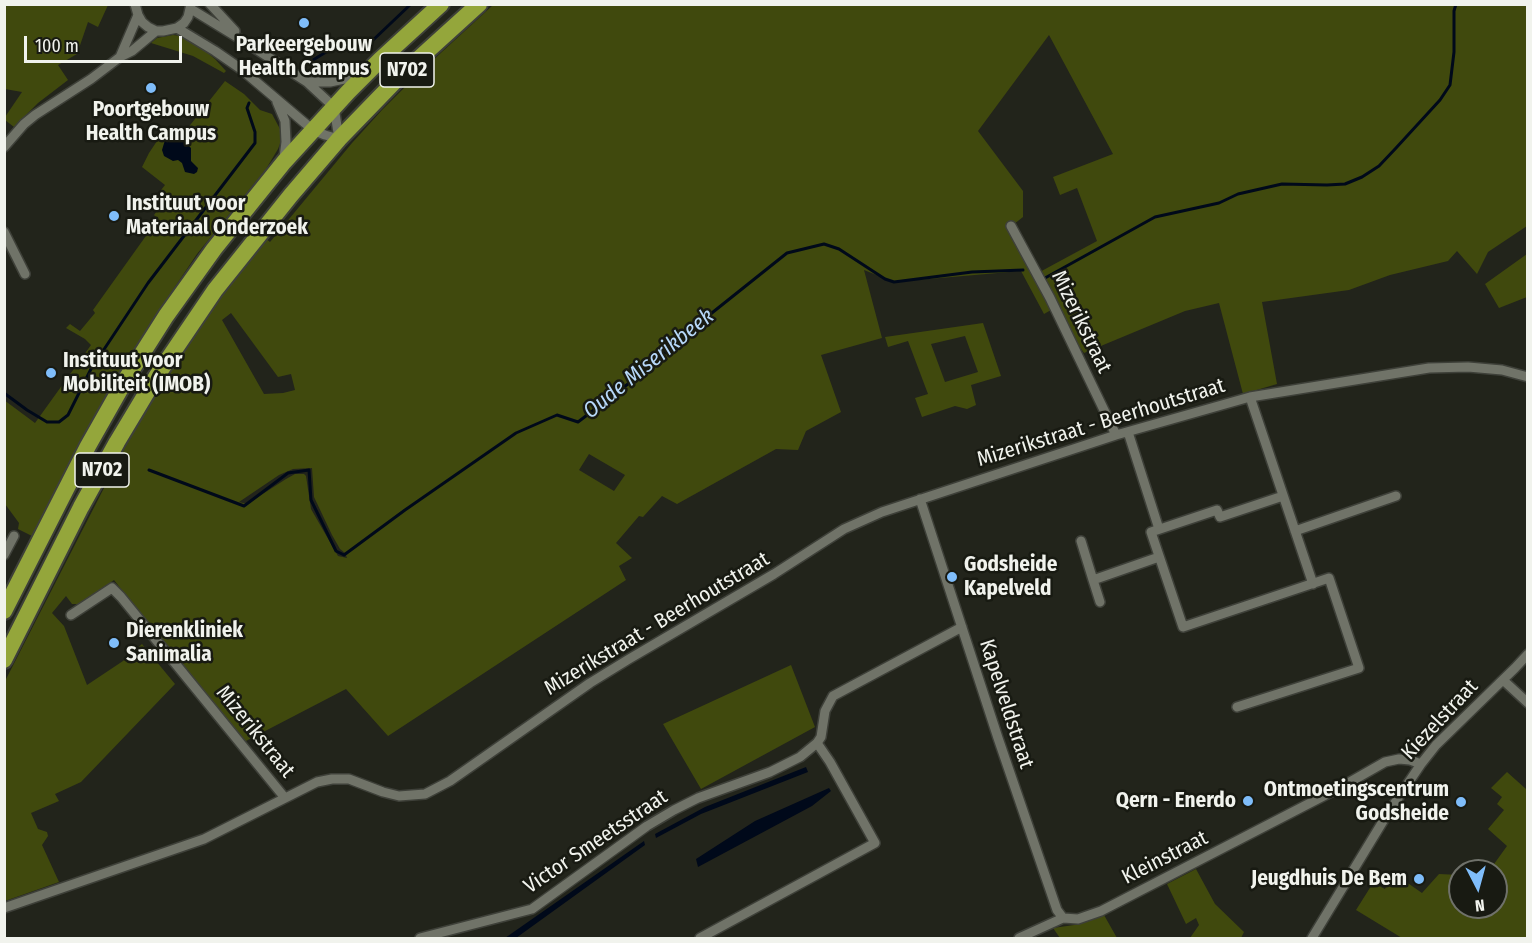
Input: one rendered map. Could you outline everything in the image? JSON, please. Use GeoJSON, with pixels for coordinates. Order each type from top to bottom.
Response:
{"type":"FeatureCollection","features":[{"type":"Feature","properties":{"kind":"highway","name":"N702"},"geometry":{"type":"LineString","coordinates":[[4,611],[88,446],[126,379],[166,316],[214,249],[284,162],[334,107],[380,60],[441,4]]}},
{"type":"Feature","properties":{"kind":"highway","name":"N702"},"geometry":{"type":"LineString","coordinates":[[4,660],[81,507],[117,442],[156,377],[215,290],[246,249],[339,139],[403,73],[479,4]]}},
{"type":"Feature","properties":{"kind":"street"},"geometry":{"type":"LineString","coordinates":[[135,4],[142,22],[156,31],[170,31],[177,28],[184,23],[191,7],[307,82],[334,107],[339,139],[313,130],[241,69],[177,28]]}},
{"type":"Feature","properties":{"kind":"street"},"geometry":{"type":"LineString","coordinates":[[210,4],[245,42]]}},
{"type":"Feature","properties":{"kind":"street"},"geometry":{"type":"LineString","coordinates":[[120,57],[138,15]]}},
{"type":"Feature","properties":{"kind":"street"},"geometry":{"type":"LineString","coordinates":[[4,147],[35,115],[132,51],[156,31]]}},
{"type":"Feature","properties":{"kind":"street"},"geometry":{"type":"LineString","coordinates":[[307,82],[330,82],[349,78],[380,60]]}},
{"type":"Feature","properties":{"kind":"street"},"geometry":{"type":"LineString","coordinates":[[276,100],[285,122],[284,162]]}},
{"type":"Feature","properties":{"kind":"street","name":"Mizerikstraat"},"geometry":{"type":"LineString","coordinates":[[1011,226],[1050,298],[1116,435]]}},
{"type":"Feature","properties":{"kind":"street"},"geometry":{"type":"LineString","coordinates":[[4,232],[25,274]]}},
{"type":"Feature","properties":{"kind":"street","name":"Mizerikstraat - Beerhoutstraat"},"geometry":{"type":"LineString","coordinates":[[4,908],[204,839],[317,782],[350,779],[399,796],[425,794],[435,790],[590,683],[774,574],[844,529],[882,512],[1116,435],[1250,397],[1429,368],[1502,370],[1527,377]]}},
{"type":"Feature","properties":{"kind":"street"},"geometry":{"type":"LineString","coordinates":[[1250,397],[1313,584]]}},
{"type":"Feature","properties":{"kind":"street"},"geometry":{"type":"LineString","coordinates":[[1128,432],[1159,529]]}},
{"type":"Feature","properties":{"kind":"street"},"geometry":{"type":"LineString","coordinates":[[1237,708],[1359,668],[1329,578],[1183,627],[1151,532],[1217,510],[1220,517],[1283,496]]}},
{"type":"Feature","properties":{"kind":"street"},"geometry":{"type":"LineString","coordinates":[[1295,531],[1396,496]]}},
{"type":"Feature","properties":{"kind":"street","name":"Kapelveldstraat"},"geometry":{"type":"LineString","coordinates":[[920,499],[1054,902],[1063,918]]}},
{"type":"Feature","properties":{"kind":"street"},"geometry":{"type":"LineString","coordinates":[[4,555],[14,536]]}},
{"type":"Feature","properties":{"kind":"street"},"geometry":{"type":"LineString","coordinates":[[1081,541],[1100,602]]}},
{"type":"Feature","properties":{"kind":"street"},"geometry":{"type":"LineString","coordinates":[[1093,580],[1159,557]]}},
{"type":"Feature","properties":{"kind":"street","name":"Mizerikstraat"},"geometry":{"type":"LineString","coordinates":[[71,615],[112,588],[285,798]]}},
{"type":"Feature","properties":{"kind":"street"},"geometry":{"type":"LineString","coordinates":[[700,939],[875,843],[817,743],[823,731],[825,711],[833,696],[962,627]]}},
{"type":"Feature","properties":{"kind":"street","name":"Kiezelstraat"},"geometry":{"type":"LineString","coordinates":[[1312,939],[1388,813],[1421,764],[1436,745],[1527,654]]}},
{"type":"Feature","properties":{"kind":"street"},"geometry":{"type":"LineString","coordinates":[[1503,680],[1527,703]]}},
{"type":"Feature","properties":{"kind":"street","name":"Victor Smeetsstraat"},"geometry":{"type":"LineString","coordinates":[[420,939],[532,909],[647,826],[674,810],[718,790],[743,783],[785,766],[817,743]]}},
{"type":"Feature","properties":{"kind":"street","name":"Kleinstraat"},"geometry":{"type":"LineString","coordinates":[[1019,939],[1063,918],[1078,919],[1101,911],[1385,762],[1399,759],[1421,764]]}},
{"type":"Feature","properties":{"kind":"green space"},"geometry":{"type":"Polygon","coordinates":[[[4,5],[108,5],[98,27],[88,22],[77,54],[58,65],[68,80],[38,103],[14,127],[5,120],[5,117],[22,92],[5,89],[4,5]]]}},
{"type":"Feature","properties":{"kind":"green space"},"geometry":{"type":"Polygon","coordinates":[[[493,5],[1527,5],[1527,226],[1488,252],[1477,274],[1457,251],[1448,261],[1390,275],[1349,290],[1262,302],[1277,384],[1243,394],[1219,303],[1185,311],[1084,353],[1079,346],[1069,351],[1051,310],[1044,314],[1021,271],[894,282],[864,270],[882,338],[821,355],[841,412],[806,431],[798,450],[776,449],[677,504],[662,496],[643,517],[639,516],[616,543],[632,558],[619,566],[626,580],[388,736],[346,689],[244,742],[114,580],[79,604],[72,604],[66,596],[52,613],[64,626],[87,685],[123,661],[142,644],[175,684],[81,782],[55,794],[59,801],[31,813],[38,829],[47,832],[48,836],[42,845],[59,882],[5,901],[4,683],[124,449],[159,388],[209,311],[265,238],[270,242],[352,143],[419,73],[493,5]],[[1049,35],[978,131],[1023,191],[1023,217],[1009,228],[1036,274],[1097,241],[1077,188],[1060,195],[1053,177],[1113,154],[1049,35]],[[231,313],[222,320],[264,394],[295,390],[291,374],[278,377],[231,313]],[[589,454],[579,470],[614,491],[625,475],[589,454]],[[312,468],[293,469],[279,475],[239,502],[247,504],[295,474],[304,474],[311,509],[338,556],[347,558],[332,535],[314,497],[312,468]]]}},
{"type":"Feature","properties":{"kind":"green space"},"geometry":{"type":"Polygon","coordinates":[[[181,36],[199,46],[226,71],[224,73],[193,56],[151,43],[157,38],[181,36]]]}},
{"type":"Feature","properties":{"kind":"green space"},"geometry":{"type":"Polygon","coordinates":[[[225,81],[244,94],[260,110],[272,114],[280,129],[281,141],[278,149],[266,169],[197,254],[148,327],[32,536],[18,529],[19,523],[5,504],[4,400],[35,423],[91,345],[66,328],[70,324],[80,331],[95,313],[93,310],[158,219],[154,215],[161,205],[154,199],[165,185],[142,167],[149,153],[163,132],[187,129],[225,81]]]}},
{"type":"Feature","properties":{"kind":"green space"},"geometry":{"type":"Polygon","coordinates":[[[1527,254],[1527,297],[1499,308],[1485,284],[1527,254]]]}},
{"type":"Feature","properties":{"kind":"green space"},"geometry":{"type":"Polygon","coordinates":[[[983,323],[1001,376],[971,385],[976,405],[967,409],[955,406],[922,417],[915,398],[928,394],[908,341],[888,347],[885,337],[983,323]],[[965,336],[931,344],[945,382],[978,372],[965,336]]]}},
{"type":"Feature","properties":{"kind":"green space"},"geometry":{"type":"Polygon","coordinates":[[[791,665],[815,727],[701,789],[663,724],[791,665]]]}},
{"type":"Feature","properties":{"kind":"green space"},"geometry":{"type":"Polygon","coordinates":[[[1507,772],[1527,788],[1527,938],[1402,938],[1356,910],[1373,883],[1385,889],[1392,872],[1422,893],[1439,874],[1448,874],[1448,919],[1508,919],[1508,859],[1498,859],[1507,846],[1488,829],[1504,810],[1497,804],[1502,797],[1491,788],[1507,772]]]}},
{"type":"Feature","properties":{"kind":"green space"},"geometry":{"type":"Polygon","coordinates":[[[1196,869],[1215,904],[1244,932],[1241,938],[1190,938],[1199,925],[1196,918],[1186,924],[1167,884],[1196,869]]]}},
{"type":"Feature","properties":{"kind":"green space"},"geometry":{"type":"Polygon","coordinates":[[[1104,915],[1117,938],[1060,938],[1053,928],[1074,925],[1104,915]]]}},
{"type":"Feature","properties":{"kind":"water"},"geometry":{"type":"Polygon","coordinates":[[[177,137],[191,148],[191,161],[198,168],[197,172],[194,174],[185,172],[182,163],[164,156],[162,150],[165,140],[177,137]]]}},
{"type":"Feature","properties":{"kind":"water"},"geometry":{"type":"Polygon","coordinates":[[[806,767],[808,772],[701,814],[656,838],[655,834],[705,807],[806,767]]]}},
{"type":"Feature","properties":{"kind":"water"},"geometry":{"type":"Polygon","coordinates":[[[829,788],[831,791],[812,806],[698,867],[696,859],[755,821],[829,788]]]}},
{"type":"Feature","properties":{"kind":"water"},"geometry":{"type":"Polygon","coordinates":[[[644,841],[645,845],[516,938],[505,938],[644,841]]]}},
{"type":"Feature","properties":{"kind":"waterway"},"geometry":{"type":"LineString","coordinates":[[313,60],[326,52],[349,44],[371,42],[411,4]]}},
{"type":"Feature","properties":{"kind":"waterway","name":"Oude Miserikbeek"},"geometry":{"type":"LineString","coordinates":[[1045,278],[1155,217],[1219,203],[1238,194],[1282,184],[1345,184],[1379,166],[1440,100],[1450,85],[1456,4]]}},
{"type":"Feature","properties":{"kind":"waterway"},"geometry":{"type":"LineString","coordinates":[[4,393],[47,422],[59,422],[68,415],[91,369],[148,283],[255,143],[255,132],[247,108],[249,103]]}},
{"type":"Feature","properties":{"kind":"waterway","name":"Oude Miserikbeek"},"geometry":{"type":"LineString","coordinates":[[149,470],[244,506],[288,473],[309,470],[311,500],[336,551],[344,555],[516,433],[557,415],[578,422],[645,371],[688,332],[787,253],[824,244],[839,249],[885,279],[894,282],[972,272],[1023,270]]}},
{"type":"Feature","properties":{"kind":"place","name":"Parkeergebouw Health Campus"},"geometry":{"type":"Point","coordinates":[304,23]}},
{"type":"Feature","properties":{"kind":"place","name":"Poortgebouw Health Campus"},"geometry":{"type":"Point","coordinates":[151,88]}},
{"type":"Feature","properties":{"kind":"place","name":"Instituut voor Materiaal Onderzoek"},"geometry":{"type":"Point","coordinates":[114,216]}},
{"type":"Feature","properties":{"kind":"place","name":"Instituut voor Mobiliteit (IMOB)"},"geometry":{"type":"Point","coordinates":[51,373]}},
{"type":"Feature","properties":{"kind":"place","name":"Godsheide Kapelveld"},"geometry":{"type":"Point","coordinates":[952,577]}},
{"type":"Feature","properties":{"kind":"place","name":"Dierenkliniek Sanimalia"},"geometry":{"type":"Point","coordinates":[114,643]}},
{"type":"Feature","properties":{"kind":"place","name":"Qern - Enerdo"},"geometry":{"type":"Point","coordinates":[1248,801]}},
{"type":"Feature","properties":{"kind":"place","name":"Ontmoetingscentrum Godsheide"},"geometry":{"type":"Point","coordinates":[1461,802]}},
{"type":"Feature","properties":{"kind":"place","name":"Jeugdhuis De Bem"},"geometry":{"type":"Point","coordinates":[1419,879]}}]}
